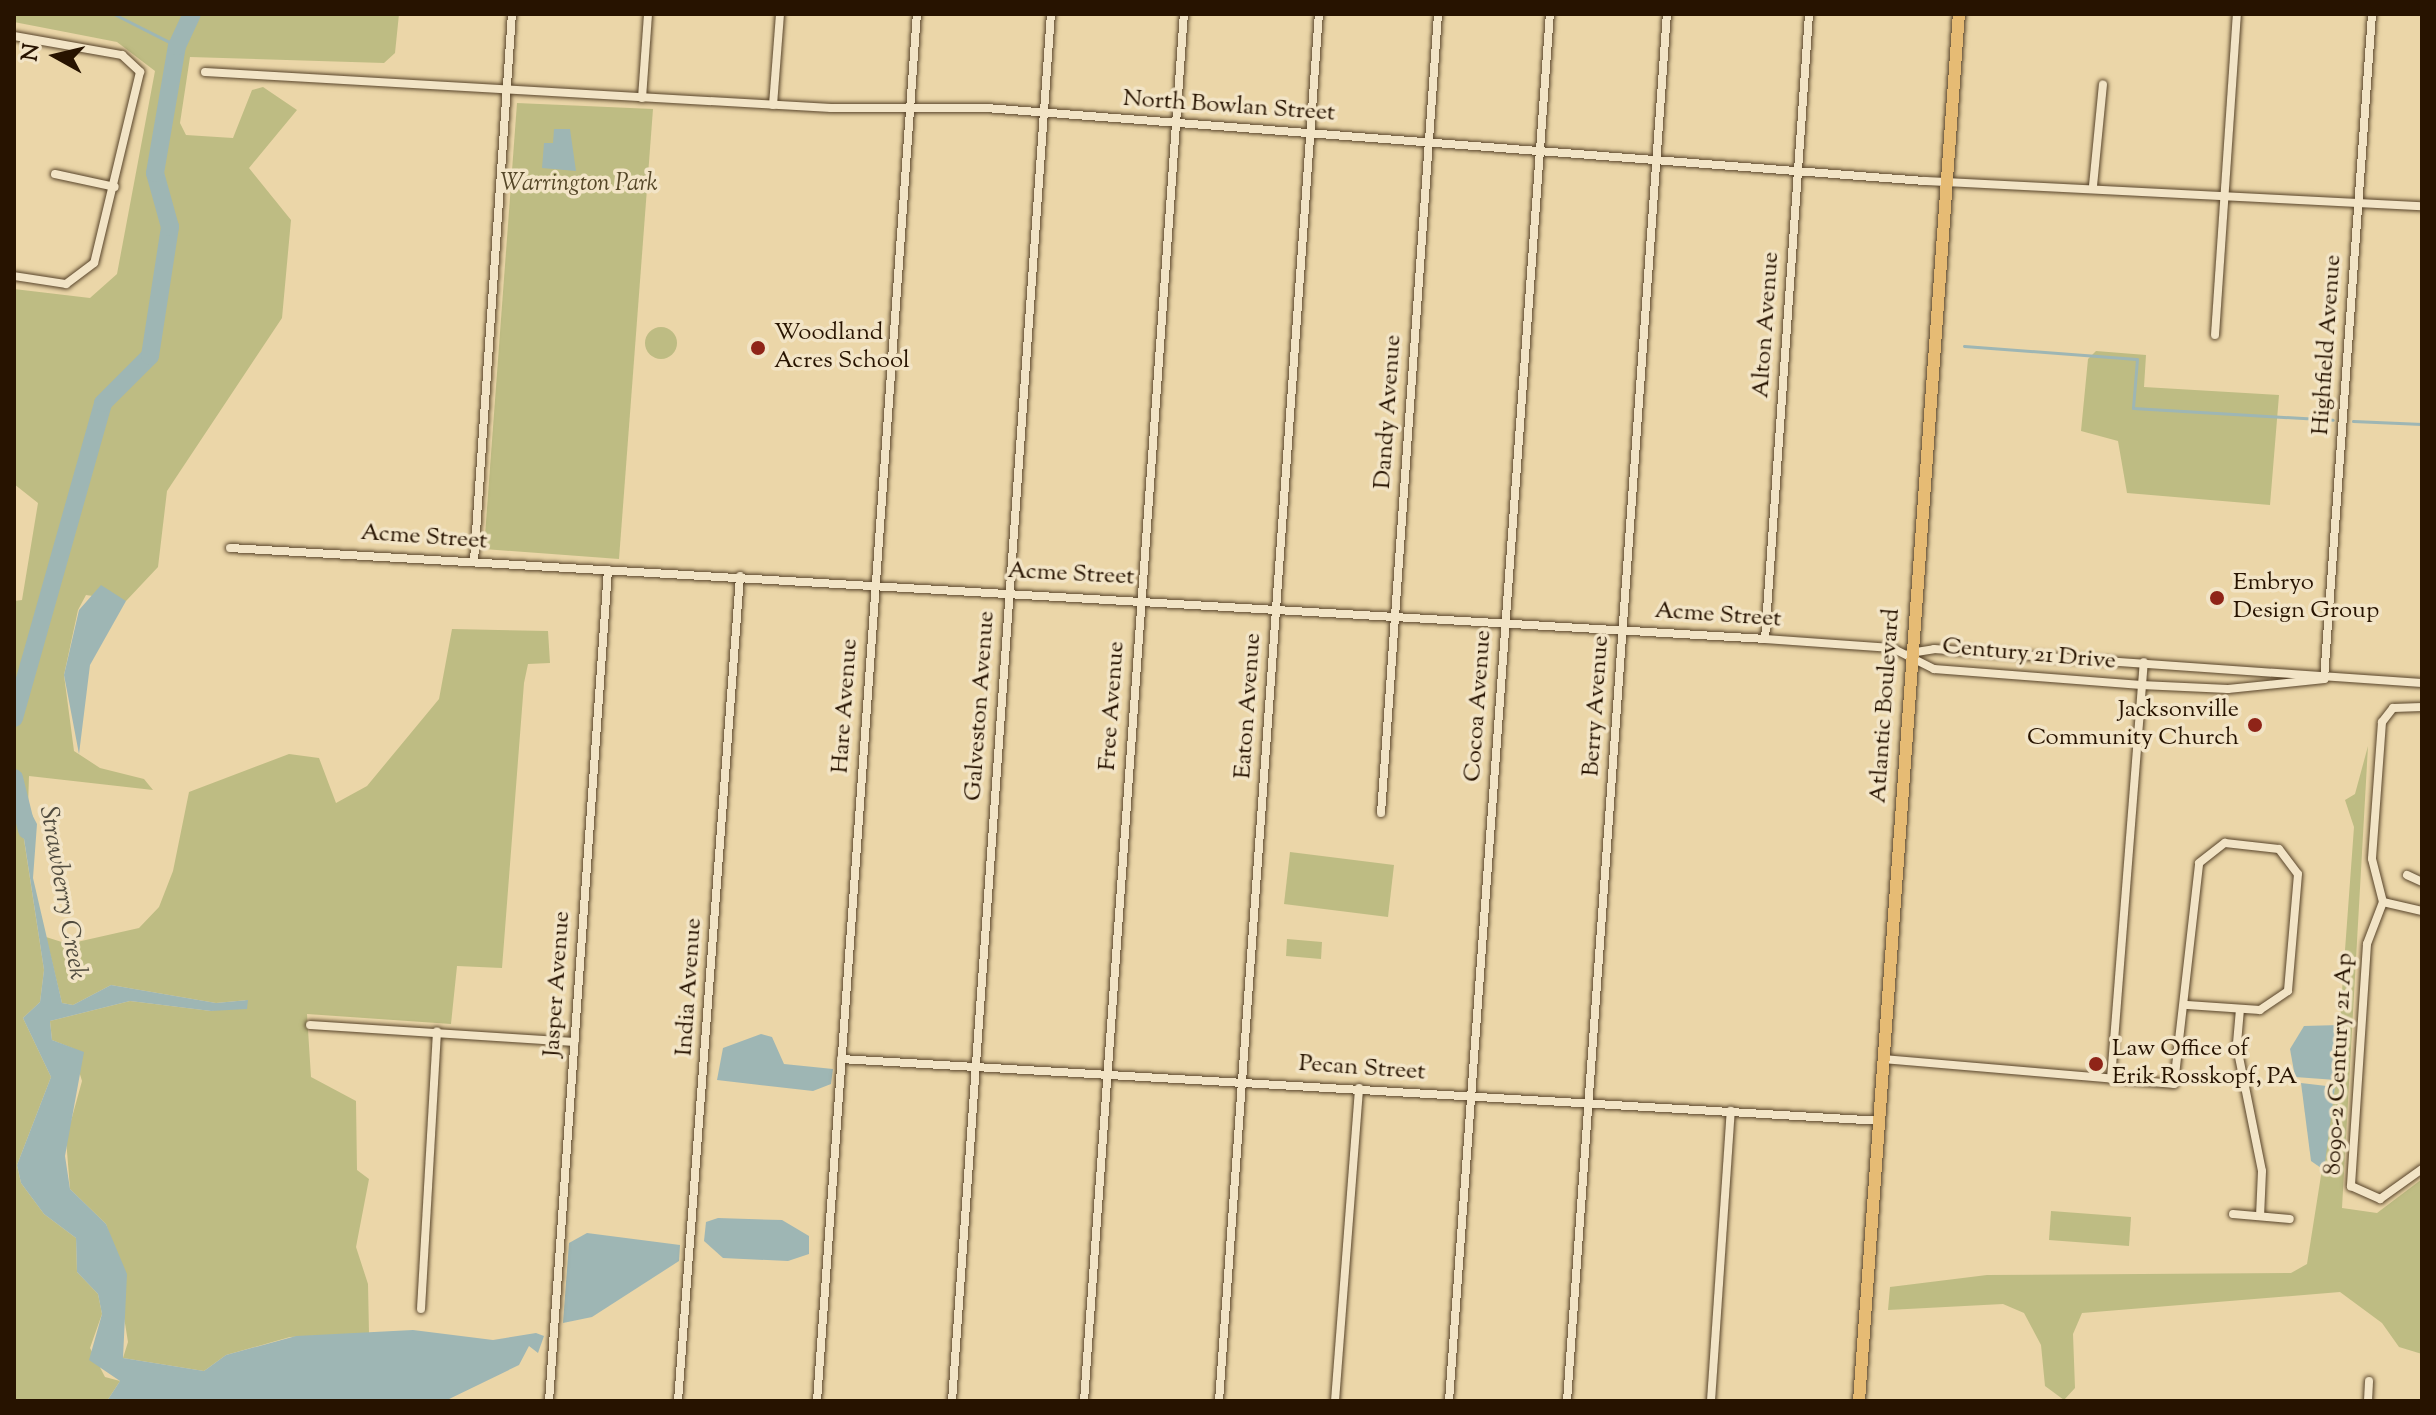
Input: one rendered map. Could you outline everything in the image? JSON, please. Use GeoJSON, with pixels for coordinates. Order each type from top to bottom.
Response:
{"type":"FeatureCollection","features":[{"type":"Feature","properties":{"kind":"main road","name":"Atlantic Boulevard"},"geometry":{"type":"LineString","coordinates":[[1859,1401],[1909,653],[1959,14]]}},
{"type":"Feature","properties":{"kind":"street"},"geometry":{"type":"LineString","coordinates":[[474,561],[512,14]]}},
{"type":"Feature","properties":{"kind":"street"},"geometry":{"type":"LineString","coordinates":[[642,98],[648,14]]}},
{"type":"Feature","properties":{"kind":"street"},"geometry":{"type":"LineString","coordinates":[[773,105],[780,14]]}},
{"type":"Feature","properties":{"kind":"street","name":"Hare Avenue"},"geometry":{"type":"LineString","coordinates":[[817,1401],[917,14]]}},
{"type":"Feature","properties":{"kind":"street","name":"Galveston Avenue"},"geometry":{"type":"LineString","coordinates":[[952,1401],[1051,14]]}},
{"type":"Feature","properties":{"kind":"street","name":"Free Avenue"},"geometry":{"type":"LineString","coordinates":[[1084,1401],[1184,14]]}},
{"type":"Feature","properties":{"kind":"street","name":"Eaton Avenue"},"geometry":{"type":"LineString","coordinates":[[1219,1401],[1319,14]]}},
{"type":"Feature","properties":{"kind":"street","name":"Dandy Avenue"},"geometry":{"type":"LineString","coordinates":[[1381,813],[1438,14]]}},
{"type":"Feature","properties":{"kind":"street","name":"Cocoa Avenue"},"geometry":{"type":"LineString","coordinates":[[1449,1401],[1550,14]]}},
{"type":"Feature","properties":{"kind":"street","name":"Berry Avenue"},"geometry":{"type":"LineString","coordinates":[[1567,1401],[1667,14]]}},
{"type":"Feature","properties":{"kind":"street","name":"Alton Avenue"},"geometry":{"type":"LineString","coordinates":[[1765,639],[1809,14]]}},
{"type":"Feature","properties":{"kind":"street"},"geometry":{"type":"LineString","coordinates":[[2215,335],[2237,14]]}},
{"type":"Feature","properties":{"kind":"street","name":"Highfield Avenue"},"geometry":{"type":"LineString","coordinates":[[2324,679],[2372,14]]}},
{"type":"Feature","properties":{"kind":"street"},"geometry":{"type":"LineString","coordinates":[[14,36],[122,55],[137,64],[115,187],[100,249],[86,272],[54,285],[14,276]]}},
{"type":"Feature","properties":{"kind":"street","name":"North Bowlan Street"},"geometry":{"type":"LineString","coordinates":[[205,72],[773,105],[1045,112],[1798,170],[2422,206]]}},
{"type":"Feature","properties":{"kind":"street"},"geometry":{"type":"LineString","coordinates":[[2093,186],[2103,84]]}},
{"type":"Feature","properties":{"kind":"street"},"geometry":{"type":"LineString","coordinates":[[55,174],[115,187]]}},
{"type":"Feature","properties":{"kind":"street","name":"Acme Street"},"geometry":{"type":"LineString","coordinates":[[230,548],[1394,614],[1765,639],[1909,653]]}},
{"type":"Feature","properties":{"kind":"street","name":"Jasper Avenue"},"geometry":{"type":"LineString","coordinates":[[549,1401],[608,570]]}},
{"type":"Feature","properties":{"kind":"street","name":"India Avenue"},"geometry":{"type":"LineString","coordinates":[[678,1401],[740,576]]}},
{"type":"Feature","properties":{"kind":"street","name":"Century 21 Drive"},"geometry":{"type":"LineString","coordinates":[[1909,653],[2144,662],[2324,679],[2422,683]]}},
{"type":"Feature","properties":{"kind":"street","name":"Century 21 Drive"},"geometry":{"type":"LineString","coordinates":[[1909,653],[1934,669],[2141,685],[2228,689],[2324,679]]}},
{"type":"Feature","properties":{"kind":"street"},"geometry":{"type":"LineString","coordinates":[[2111,1079],[2144,662]]}},
{"type":"Feature","properties":{"kind":"street"},"geometry":{"type":"LineString","coordinates":[[2422,707],[2393,708],[2382,722],[2372,859],[2383,902],[2422,911]]}},
{"type":"Feature","properties":{"kind":"street"},"geometry":{"type":"LineString","coordinates":[[1884,1059],[2174,1084],[2187,1005],[2199,863],[2214,847],[2253,844],[2288,855],[2299,885],[2288,991],[2260,1010],[2187,1005]]}},
{"type":"Feature","properties":{"kind":"street"},"geometry":{"type":"LineString","coordinates":[[2407,875],[2422,882]]}},
{"type":"Feature","properties":{"kind":"street","name":"8090-2 Century 21 Ap"},"geometry":{"type":"LineString","coordinates":[[2383,902],[2367,944],[2351,1186],[2380,1199],[2422,1169]]}},
{"type":"Feature","properties":{"kind":"street"},"geometry":{"type":"LineString","coordinates":[[2240,1009],[2237,1047],[2262,1171],[2260,1216]]}},
{"type":"Feature","properties":{"kind":"street"},"geometry":{"type":"LineString","coordinates":[[310,1025],[574,1042]]}},
{"type":"Feature","properties":{"kind":"street"},"geometry":{"type":"LineString","coordinates":[[421,1309],[437,1031]]}},
{"type":"Feature","properties":{"kind":"street","name":"Pecan Street"},"geometry":{"type":"LineString","coordinates":[[841,1059],[975,1064],[1880,1121]]}},
{"type":"Feature","properties":{"kind":"street"},"geometry":{"type":"LineString","coordinates":[[1335,1401],[1359,1088]]}},
{"type":"Feature","properties":{"kind":"street"},"geometry":{"type":"LineString","coordinates":[[1711,1401],[1731,1111]]}},
{"type":"Feature","properties":{"kind":"street"},"geometry":{"type":"LineString","coordinates":[[2233,1214],[2290,1219]]}},
{"type":"Feature","properties":{"kind":"street"},"geometry":{"type":"LineString","coordinates":[[2368,1401],[2369,1381]]}},
{"type":"Feature","properties":{"kind":"green space"},"geometry":{"type":"Polygon","coordinates":[[[14,14],[399,14],[395,53],[384,63],[190,57],[180,123],[186,135],[233,138],[252,90],[263,87],[297,110],[249,168],[291,220],[282,318],[167,491],[158,567],[126,601],[86,595],[78,610],[64,675],[74,751],[100,768],[144,779],[153,790],[29,776],[28,807],[19,807],[44,970],[40,1002],[23,1018],[51,1077],[17,1165],[21,1183],[44,1214],[76,1238],[77,1272],[98,1294],[102,1314],[90,1348],[105,1377],[120,1381],[107,1401],[14,1401],[14,601],[22,600],[38,503],[14,484],[14,289],[90,298],[117,274],[155,71],[117,42],[14,22],[14,14]]]}},
{"type":"Feature","properties":{"kind":"green space","name":"Warrington Park"},"geometry":{"type":"Polygon","coordinates":[[[517,103],[653,109],[619,559],[484,549],[517,103]]]}},
{"type":"Feature","properties":{"kind":"green space"},"geometry":{"type":"Polygon","coordinates":[[[661,327],[672,332],[677,343],[672,354],[661,359],[650,354],[645,343],[650,332],[661,327]]]}},
{"type":"Feature","properties":{"kind":"green space"},"geometry":{"type":"Polygon","coordinates":[[[2096,351],[2146,355],[2144,387],[2279,395],[2270,505],[2127,493],[2118,441],[2081,431],[2088,359],[2096,351]]]}},
{"type":"Feature","properties":{"kind":"green space"},"geometry":{"type":"Polygon","coordinates":[[[452,629],[548,631],[550,663],[528,664],[524,683],[502,968],[457,966],[451,1024],[307,1014],[311,1077],[356,1101],[357,1170],[369,1179],[356,1247],[368,1284],[369,1333],[290,1337],[226,1355],[204,1371],[123,1358],[128,1342],[112,1242],[106,1224],[70,1189],[66,1139],[82,1081],[72,1048],[52,1040],[50,1021],[130,1001],[211,1011],[248,1000],[216,1003],[111,985],[73,1005],[62,1003],[46,937],[68,944],[139,928],[159,907],[173,871],[189,792],[289,754],[319,758],[336,803],[367,786],[439,699],[452,629]]]}},
{"type":"Feature","properties":{"kind":"green space"},"geometry":{"type":"Polygon","coordinates":[[[2368,746],[2342,1208],[2377,1213],[2422,1179],[2422,1354],[2399,1347],[2382,1323],[2340,1292],[2082,1313],[2073,1334],[2075,1388],[2064,1400],[2045,1386],[2041,1345],[2024,1313],[2003,1304],[1888,1310],[1890,1287],[1987,1275],[2291,1273],[2307,1264],[2335,1087],[2354,827],[2345,800],[2355,794],[2368,746]]]}},
{"type":"Feature","properties":{"kind":"green space"},"geometry":{"type":"Polygon","coordinates":[[[1290,852],[1394,865],[1388,917],[1284,904],[1290,852]]]}},
{"type":"Feature","properties":{"kind":"green space"},"geometry":{"type":"Polygon","coordinates":[[[1287,939],[1322,942],[1321,959],[1286,956],[1287,939]]]}},
{"type":"Feature","properties":{"kind":"green space"},"geometry":{"type":"Polygon","coordinates":[[[2051,1211],[2131,1217],[2129,1246],[2049,1240],[2051,1211]]]}},
{"type":"Feature","properties":{"kind":"water"},"geometry":{"type":"Polygon","coordinates":[[[554,129],[570,129],[576,171],[542,168],[544,143],[553,143],[554,129]]]}},
{"type":"Feature","properties":{"kind":"water"},"geometry":{"type":"Polygon","coordinates":[[[101,585],[126,601],[90,665],[79,754],[64,675],[79,610],[101,585]]]}},
{"type":"Feature","properties":{"kind":"water"},"geometry":{"type":"Polygon","coordinates":[[[19,806],[28,807],[37,824],[33,878],[62,1003],[73,1005],[111,985],[216,1003],[248,1000],[247,1009],[211,1011],[130,1001],[50,1021],[52,1040],[84,1052],[65,1156],[70,1189],[106,1224],[127,1274],[123,1358],[204,1371],[226,1355],[296,1336],[413,1330],[493,1340],[536,1333],[544,1336],[538,1353],[529,1346],[519,1365],[445,1401],[107,1401],[120,1381],[89,1360],[102,1314],[98,1294],[77,1272],[76,1238],[44,1214],[21,1183],[17,1165],[51,1077],[23,1018],[40,1002],[44,970],[19,806]]]}},
{"type":"Feature","properties":{"kind":"water"},"geometry":{"type":"Polygon","coordinates":[[[2340,1025],[2336,1080],[2295,1077],[2290,1049],[2304,1026],[2340,1025]]]}},
{"type":"Feature","properties":{"kind":"water"},"geometry":{"type":"Polygon","coordinates":[[[761,1034],[772,1037],[784,1064],[833,1069],[831,1084],[813,1091],[717,1080],[723,1048],[761,1034]]]}},
{"type":"Feature","properties":{"kind":"water"},"geometry":{"type":"Polygon","coordinates":[[[2301,1083],[2335,1087],[2324,1170],[2311,1161],[2301,1083]]]}},
{"type":"Feature","properties":{"kind":"water"},"geometry":{"type":"Polygon","coordinates":[[[718,1218],[782,1220],[809,1236],[809,1254],[788,1261],[723,1258],[704,1241],[706,1222],[718,1218]]]}},
{"type":"Feature","properties":{"kind":"water"},"geometry":{"type":"Polygon","coordinates":[[[587,1233],[680,1245],[679,1261],[592,1317],[563,1323],[569,1243],[587,1233]]]}},
{"type":"Feature","properties":{"kind":"waterway"},"geometry":{"type":"LineString","coordinates":[[114,14],[177,46]]}},
{"type":"Feature","properties":{"kind":"waterway","name":"Strawberry Creek"},"geometry":{"type":"LineString","coordinates":[[14,718],[103,403],[150,356],[170,227],[155,173],[177,46],[192,14]]}},
{"type":"Feature","properties":{"kind":"waterway"},"geometry":{"type":"LineString","coordinates":[[1964,346],[2137,359],[2133,408],[2333,420]]}},
{"type":"Feature","properties":{"kind":"waterway"},"geometry":{"type":"LineString","coordinates":[[2353,421],[2422,424]]}},
{"type":"Feature","properties":{"kind":"waterway","name":"Strawberry Creek"},"geometry":{"type":"LineString","coordinates":[[14,778],[27,830]]}},
{"type":"Feature","properties":{"kind":"place","name":"Woodland Acres School"},"geometry":{"type":"Point","coordinates":[758,348]}},
{"type":"Feature","properties":{"kind":"place","name":"Embryo Design Group"},"geometry":{"type":"Point","coordinates":[2217,598]}},
{"type":"Feature","properties":{"kind":"place","name":"Jacksonville Community Church"},"geometry":{"type":"Point","coordinates":[2255,725]}},
{"type":"Feature","properties":{"kind":"place","name":"Law Office of Erik Rosskopf, PA"},"geometry":{"type":"Point","coordinates":[2096,1064]}}]}
